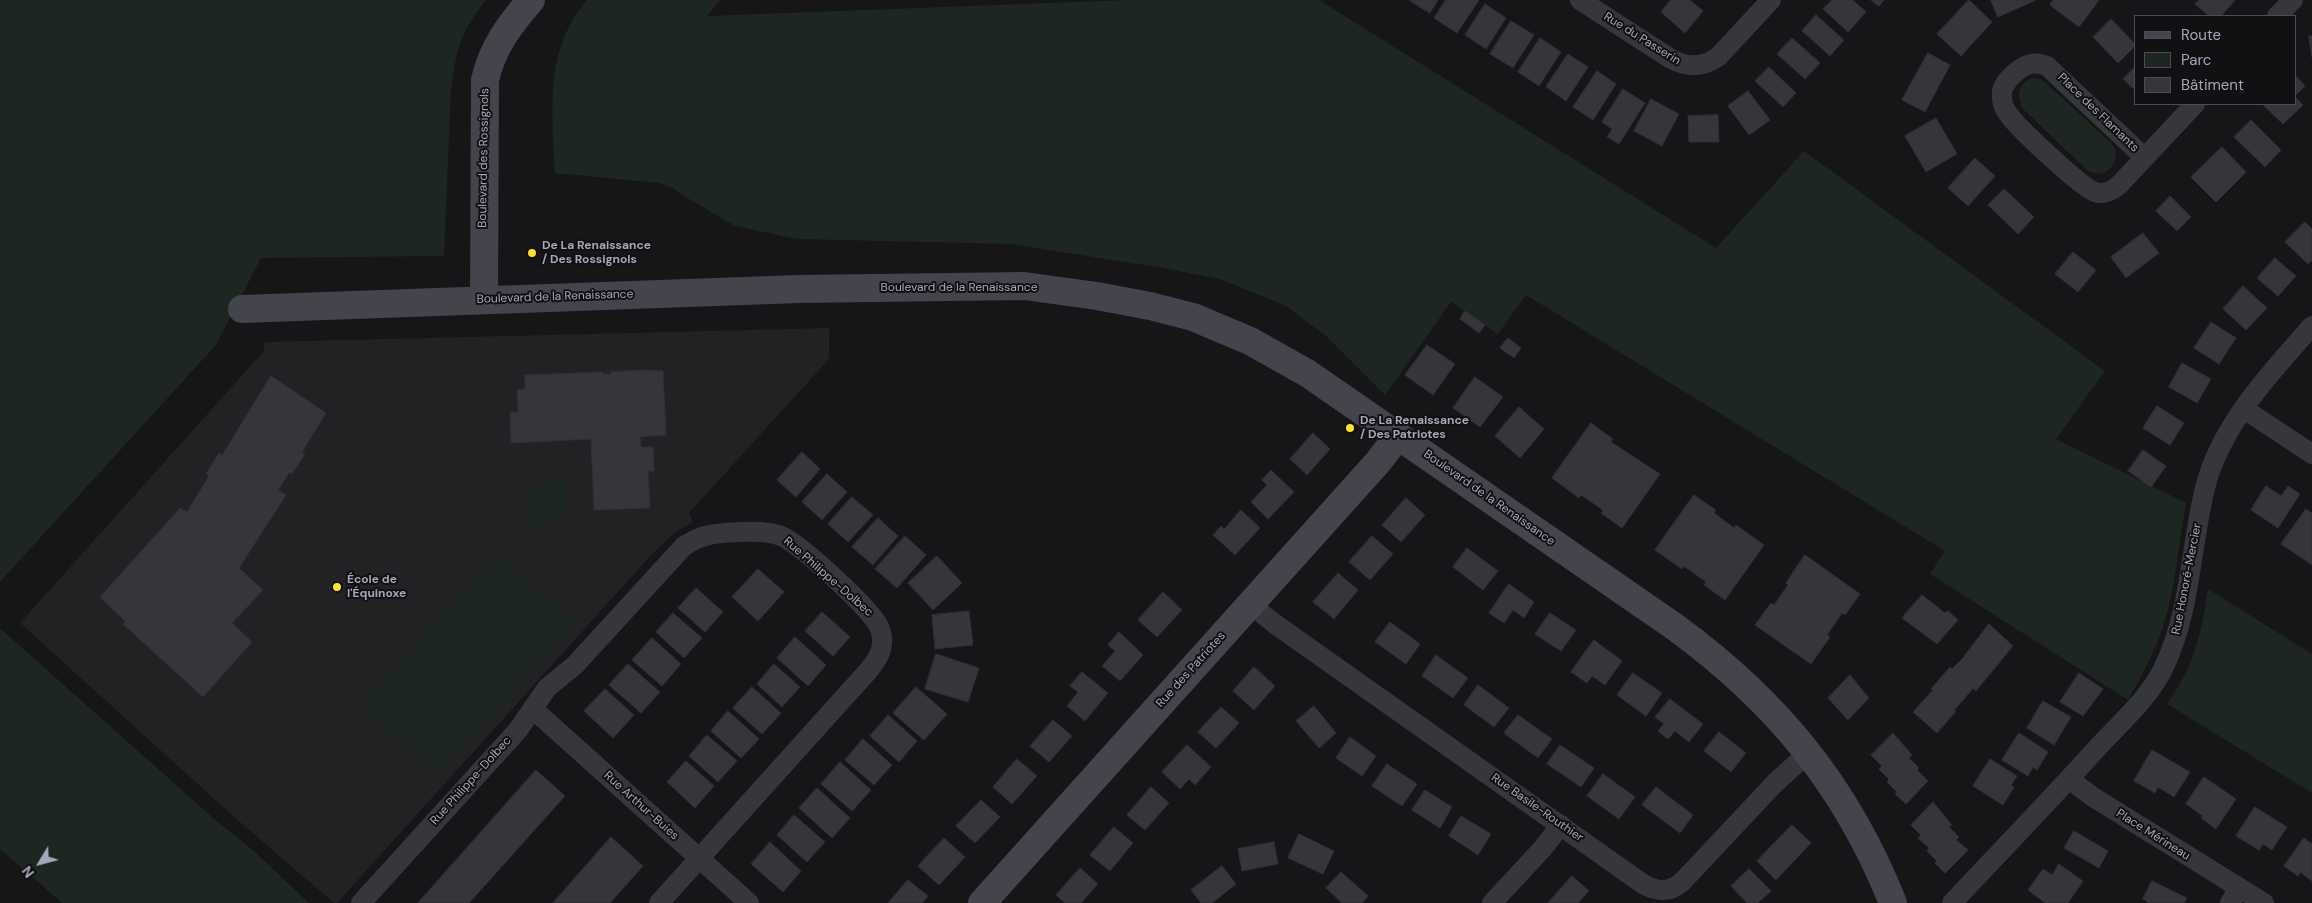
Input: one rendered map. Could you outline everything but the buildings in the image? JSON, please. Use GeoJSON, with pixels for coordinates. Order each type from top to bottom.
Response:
{"type":"FeatureCollection","features":[{"type":"Feature","properties":{"kind":"street","name":"Boulevard des Rossignols"},"geometry":{"type":"LineString","coordinates":[[484,300],[486,80],[489,64],[499,42],[531,0]]}},
{"type":"Feature","properties":{"kind":"street","name":"Rue du Passerin"},"geometry":{"type":"LineString","coordinates":[[1580,0],[1671,59],[1695,66],[1708,63],[1718,57],[1771,0]]}},
{"type":"Feature","properties":{"kind":"street"},"geometry":{"type":"LineString","coordinates":[[2277,15],[2293,0]]}},
{"type":"Feature","properties":{"kind":"street","name":"Place des Flamants"},"geometry":{"type":"LineString","coordinates":[[2144,157],[2047,66],[2034,63],[2023,66],[2010,77],[2002,89],[2002,101],[2008,115],[2080,183],[2094,192],[2113,190],[2193,105]]}},
{"type":"Feature","properties":{"kind":"street","name":"Boulevard de la Renaissance"},"geometry":{"type":"LineString","coordinates":[[242,309],[799,289],[1024,286],[1061,290],[1150,306],[1184,315],[1250,341],[1307,373],[1707,651],[1757,694],[1808,753],[1837,793],[1858,829],[1893,903]]}},
{"type":"Feature","properties":{"kind":"street","name":"Rue Honoré-Mercier"},"geometry":{"type":"LineString","coordinates":[[1952,903],[2152,688],[2165,666],[2182,618],[2205,486],[2216,456],[2244,409],[2312,326]]}},
{"type":"Feature","properties":{"kind":"street"},"geometry":{"type":"LineString","coordinates":[[2244,409],[2312,454]]}},
{"type":"Feature","properties":{"kind":"street","name":"Rue des Patriotes"},"geometry":{"type":"LineString","coordinates":[[982,903],[1378,462],[1398,436]]}},
{"type":"Feature","properties":{"kind":"street","name":"Rue Philippe-Dolbec"},"geometry":{"type":"LineString","coordinates":[[361,903],[518,730],[547,688],[575,665],[678,552],[691,542],[706,536],[762,532],[781,536],[792,542],[863,604],[874,616],[881,630],[882,645],[878,658],[659,903]]}},
{"type":"Feature","properties":{"kind":"street","name":"Rue Basile-Routhier"},"geometry":{"type":"LineString","coordinates":[[1250,604],[1275,624],[1643,884],[1658,890],[1668,890],[1677,886],[1687,877],[1780,778],[1808,753]]}},
{"type":"Feature","properties":{"kind":"street","name":"Rue Arthur-Buies"},"geometry":{"type":"LineString","coordinates":[[533,709],[749,903]]}},
{"type":"Feature","properties":{"kind":"street","name":"Place Mérineau"},"geometry":{"type":"LineString","coordinates":[[2069,779],[2235,895],[2264,903]]}},
{"type":"Feature","properties":{"kind":"street"},"geometry":{"type":"LineString","coordinates":[[1492,903],[1543,848],[1561,825]]}},
{"type":"Feature","properties":{"kind":"shaded area","name":"École de l'Équinoxe"},"geometry":{"type":"Polygon","coordinates":[[[829,328],[829,359],[689,513],[693,522],[677,531],[654,552],[337,903],[334,903],[233,816],[20,623],[263,352],[265,342],[829,328]]]}},
{"type":"Feature","properties":{"kind":"green space"},"geometry":{"type":"Polygon","coordinates":[[[0,0],[486,0],[465,32],[453,75],[444,256],[261,258],[216,345],[0,582],[0,0]]]}},
{"type":"Feature","properties":{"kind":"green space"},"geometry":{"type":"Polygon","coordinates":[[[587,0],[720,0],[707,16],[1126,0],[1319,0],[1716,248],[1804,151],[2105,371],[2056,439],[2186,503],[2172,594],[2157,644],[2128,700],[1930,574],[1945,551],[1526,295],[1498,334],[1451,302],[1385,395],[1327,337],[1286,306],[1220,279],[1011,244],[797,239],[735,226],[673,188],[659,183],[555,173],[552,104],[557,60],[563,39],[573,19],[587,0]]]}},
{"type":"Feature","properties":{"kind":"green space"},"geometry":{"type":"Polygon","coordinates":[[[2032,78],[2040,79],[2046,83],[2113,145],[2116,158],[2110,168],[2102,174],[2089,172],[2024,110],[2021,105],[2019,92],[2023,84],[2032,78]]]}},
{"type":"Feature","properties":{"kind":"green space"},"geometry":{"type":"Polygon","coordinates":[[[565,482],[566,511],[561,512],[562,520],[556,520],[556,524],[529,526],[527,485],[565,482]]]}},
{"type":"Feature","properties":{"kind":"green space"},"geometry":{"type":"Polygon","coordinates":[[[497,554],[576,624],[436,776],[361,705],[497,554]]]}},
{"type":"Feature","properties":{"kind":"green space"},"geometry":{"type":"Polygon","coordinates":[[[2208,589],[2312,654],[2312,793],[2167,704],[2184,676],[2195,650],[2208,589]]]}},
{"type":"Feature","properties":{"kind":"green space"},"geometry":{"type":"Polygon","coordinates":[[[0,628],[212,817],[254,851],[309,903],[62,903],[0,849],[0,628]]]}},
{"type":"Feature","properties":{"kind":"place","name":"De La Renaissance / Des Rossignols"},"geometry":{"type":"Point","coordinates":[532,253]}},
{"type":"Feature","properties":{"kind":"place","name":"De La Renaissance / Des Patriotes"},"geometry":{"type":"Point","coordinates":[1350,428]}},
{"type":"Feature","properties":{"kind":"place","name":"École de l'Équinoxe"},"geometry":{"type":"Point","coordinates":[337,587]}}]}
